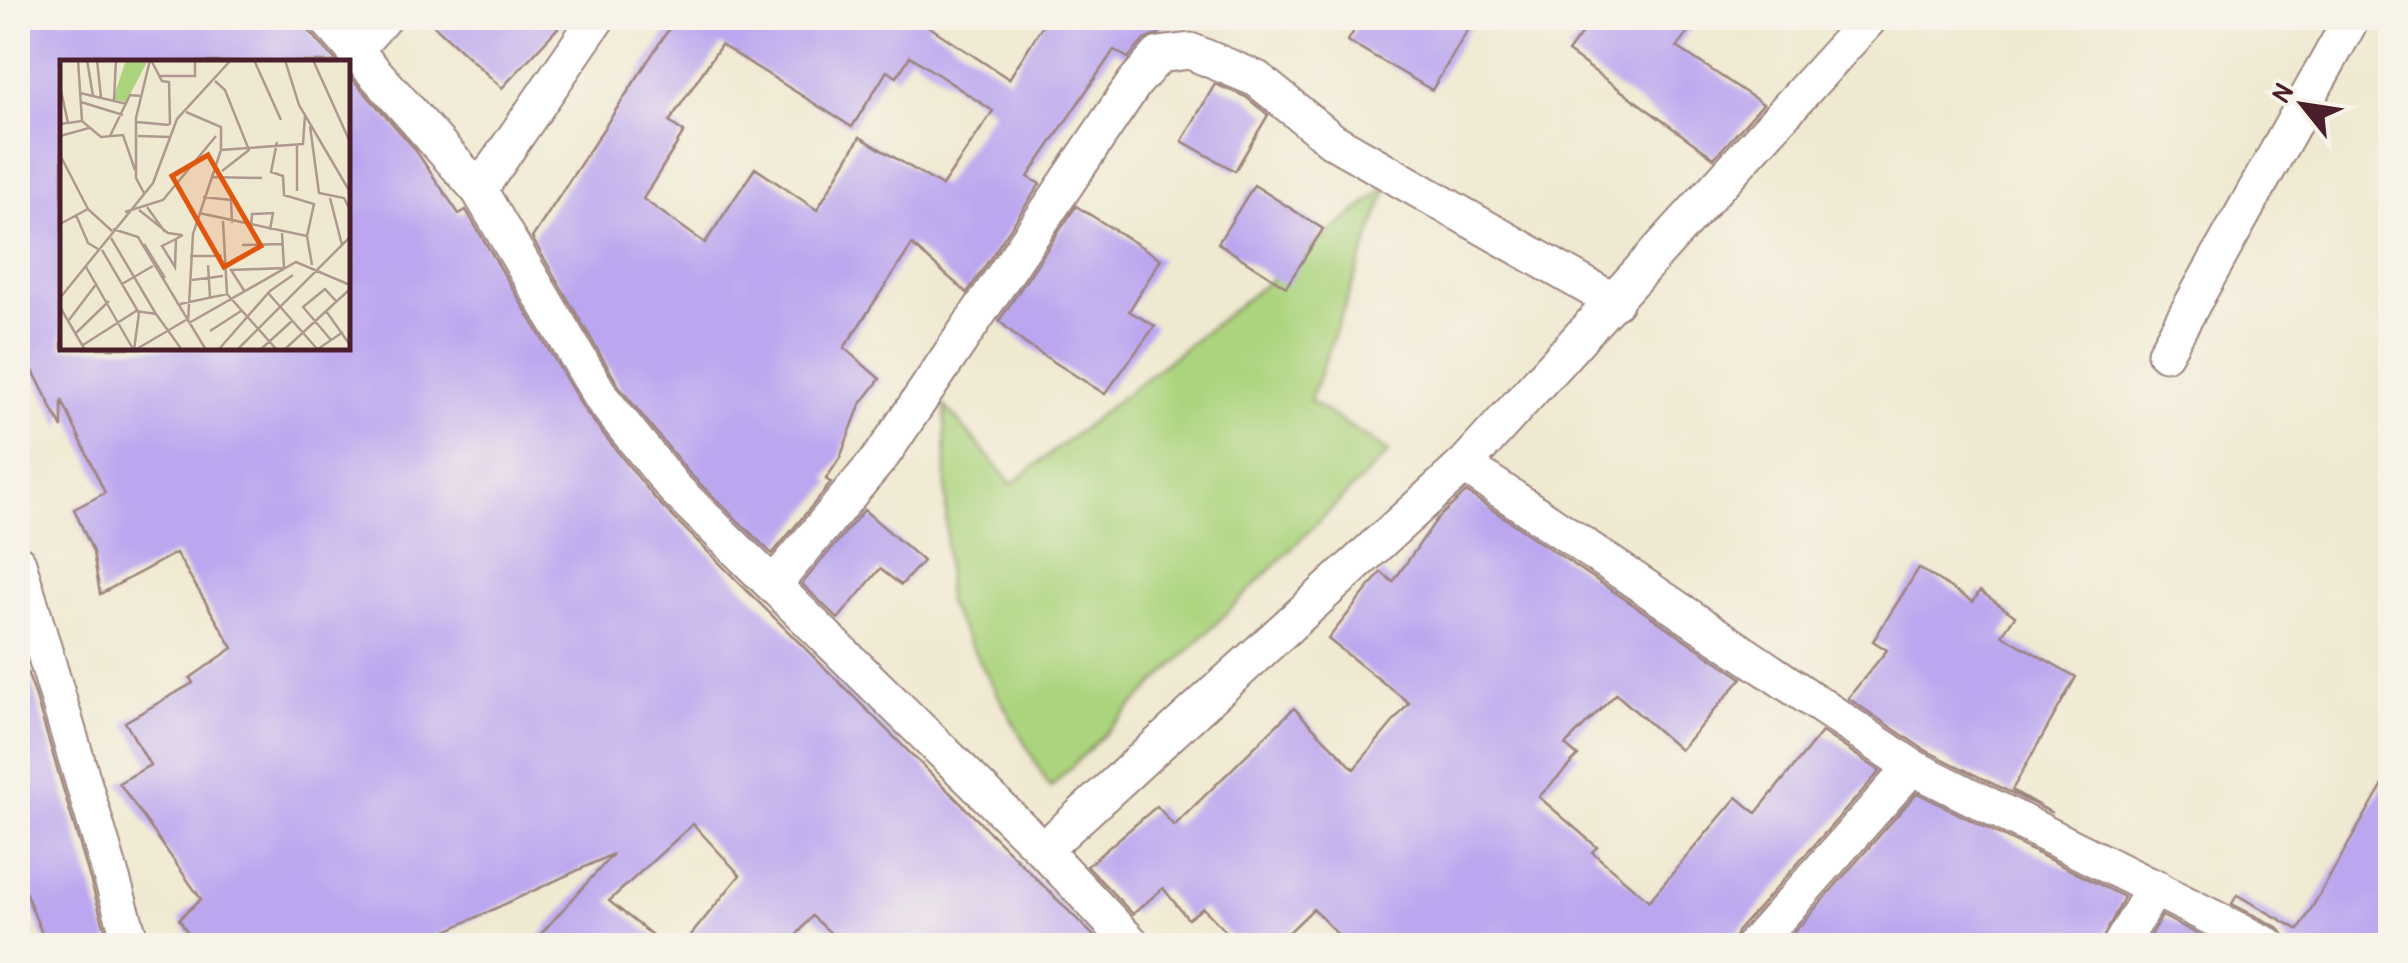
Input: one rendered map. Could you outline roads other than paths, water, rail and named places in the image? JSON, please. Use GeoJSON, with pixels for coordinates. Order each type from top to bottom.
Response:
{"type":"FeatureCollection","features":[{"type":"Feature","properties":{"kind":"street"},"geometry":{"type":"LineString","coordinates":[[326,18],[479,190],[603,400],[674,488],[1043,850],[1134,946]]}},
{"type":"Feature","properties":{"kind":"street"},"geometry":{"type":"LineString","coordinates":[[354,51],[383,18]]}},
{"type":"Feature","properties":{"kind":"street"},"geometry":{"type":"LineString","coordinates":[[479,190],[597,18]]}},
{"type":"Feature","properties":{"kind":"street"},"geometry":{"type":"LineString","coordinates":[[1043,850],[1464,465],[1870,18]]}},
{"type":"Feature","properties":{"kind":"street"},"geometry":{"type":"LineString","coordinates":[[2165,353],[2352,18]]}},
{"type":"Feature","properties":{"kind":"street"},"geometry":{"type":"LineString","coordinates":[[774,584],[884,454],[1135,82],[1159,55],[1190,51],[1257,78],[1332,141],[1615,302]]}},
{"type":"Feature","properties":{"kind":"street"},"geometry":{"type":"LineString","coordinates":[[1464,465],[1912,767],[2269,946]]}},
{"type":"Feature","properties":{"kind":"street"},"geometry":{"type":"LineString","coordinates":[[18,563],[132,946]]}},
{"type":"Feature","properties":{"kind":"street"},"geometry":{"type":"LineString","coordinates":[[1754,946],[1912,767]]}},
{"type":"Feature","properties":{"kind":"street"},"geometry":{"type":"LineString","coordinates":[[2120,946],[2156,887]]}}]}
